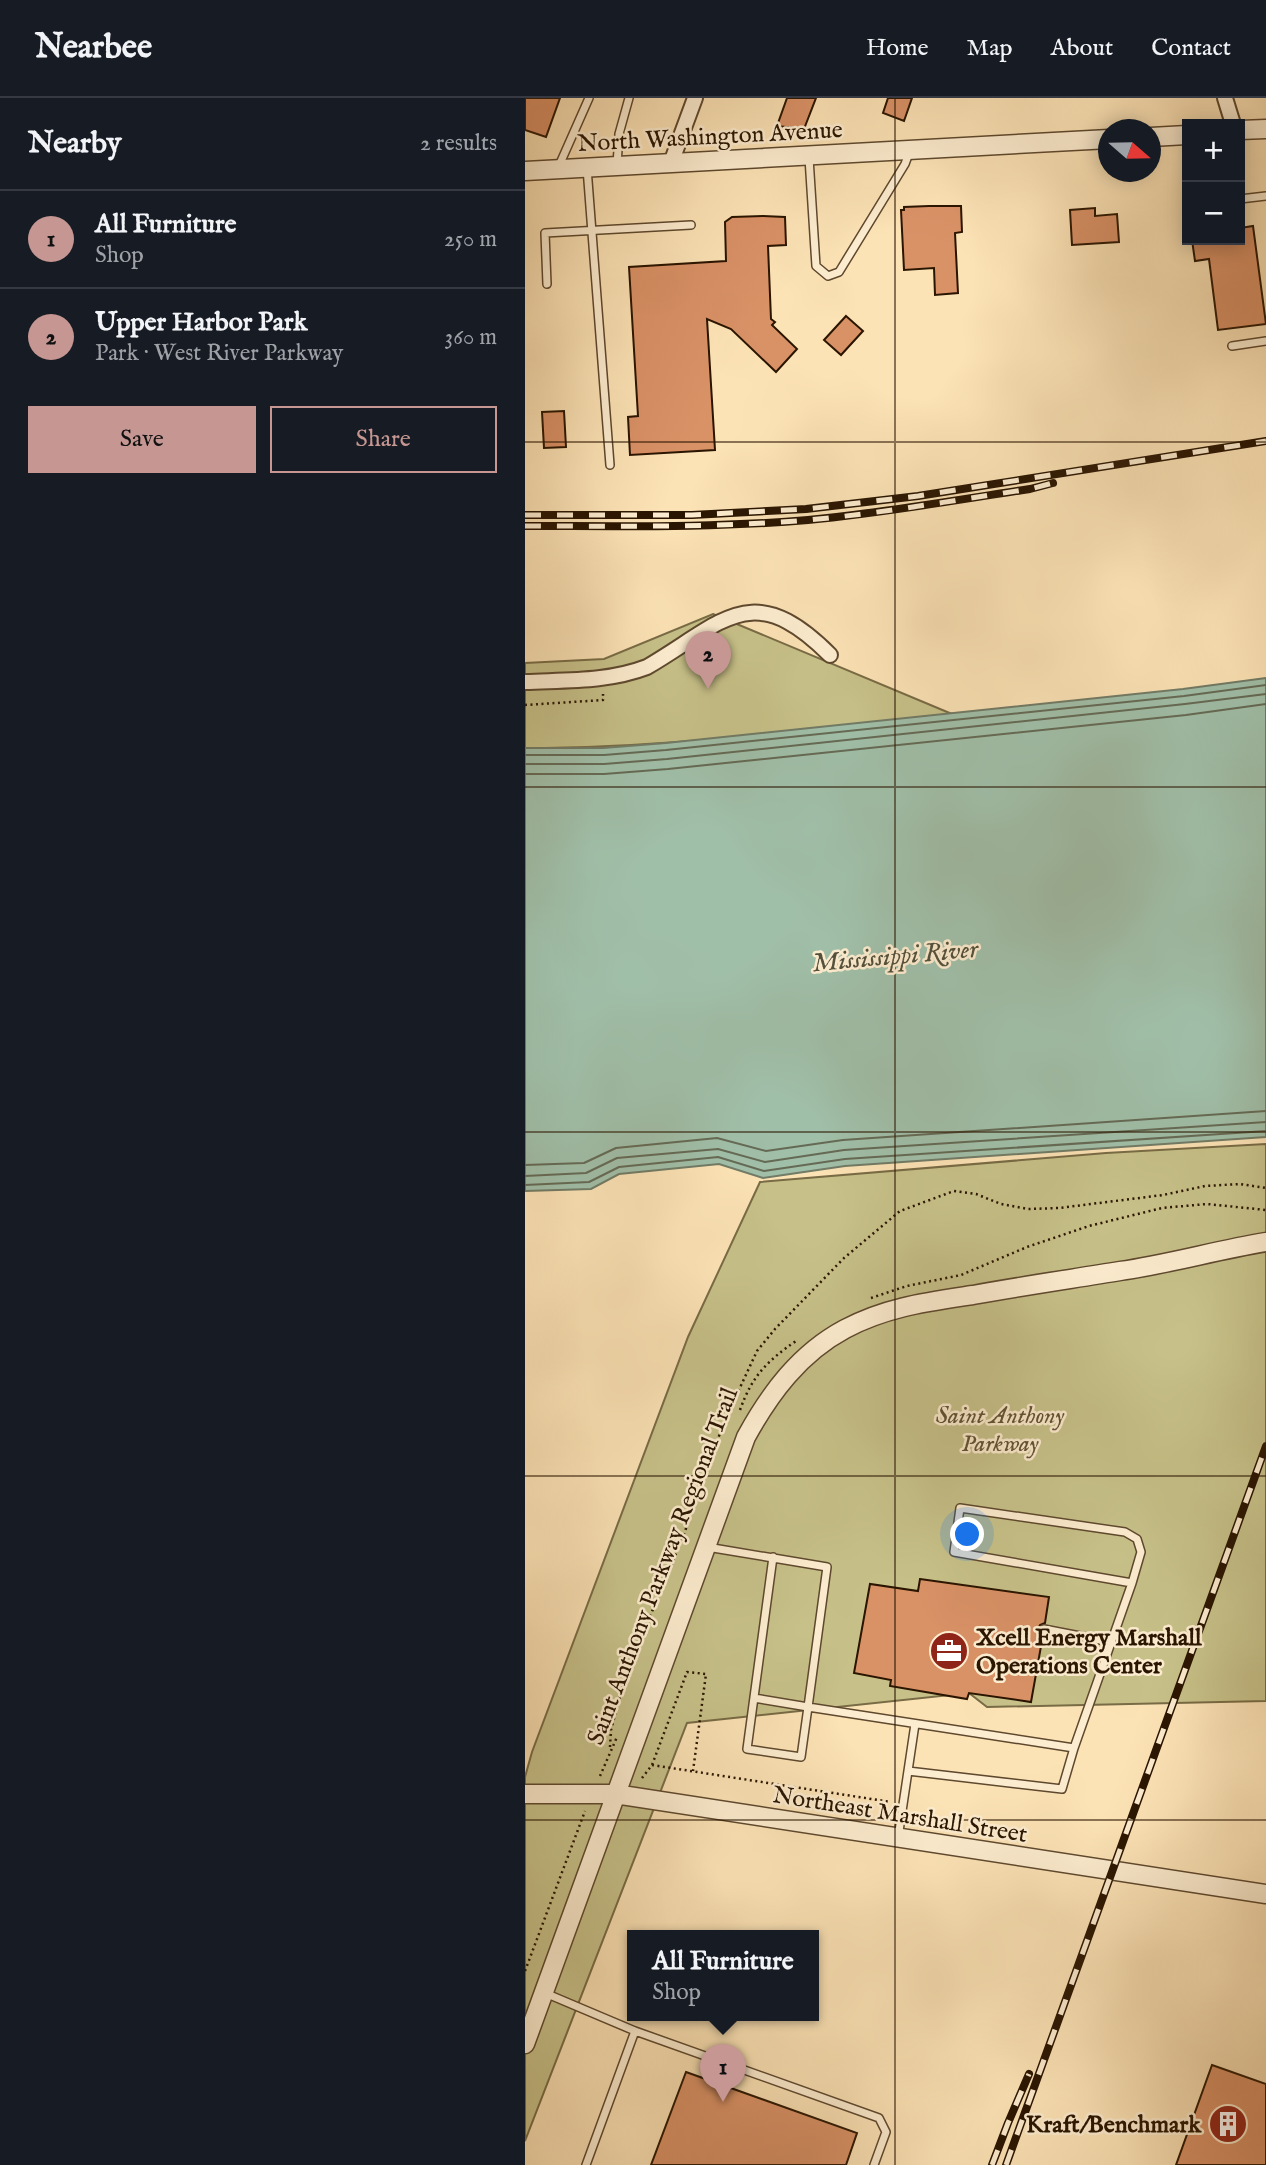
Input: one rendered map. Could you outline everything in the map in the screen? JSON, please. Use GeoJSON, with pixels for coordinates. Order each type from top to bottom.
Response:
{"type":"FeatureCollection","features":[{"type":"Feature","properties":{"kind":"street"},"geometry":{"type":"LineString","coordinates":[[670,163],[695,98]]}},
{"type":"Feature","properties":{"kind":"street"},"geometry":{"type":"LineString","coordinates":[[1225,98],[1231,119]]}},
{"type":"Feature","properties":{"kind":"street"},"geometry":{"type":"LineString","coordinates":[[1245,130],[1266,129]]}},
{"type":"Feature","properties":{"kind":"street"},"geometry":{"type":"LineString","coordinates":[[1161,136],[1182,135]]}},
{"type":"Feature","properties":{"kind":"street","name":"North Washington Avenue"},"geometry":{"type":"LineString","coordinates":[[525,171],[1098,140]]}},
{"type":"Feature","properties":{"kind":"street"},"geometry":{"type":"LineString","coordinates":[[525,682],[614,677],[632,673],[647,667],[734,614],[762,611],[783,618],[811,636],[830,656]]}},
{"type":"Feature","properties":{"kind":"street"},"geometry":{"type":"LineString","coordinates":[[525,2044],[746,1437],[783,1380],[812,1350],[842,1330],[876,1313],[914,1304],[1136,1269],[1266,1242]]}},
{"type":"Feature","properties":{"kind":"street","name":"Northeast Marshall Street"},"geometry":{"type":"LineString","coordinates":[[525,1794],[615,1794],[1266,1894]]}},
{"type":"Feature","properties":{"kind":"lane"},"geometry":{"type":"LineString","coordinates":[[557,169],[589,98]]}},
{"type":"Feature","properties":{"kind":"lane"},"geometry":{"type":"LineString","coordinates":[[617,166],[619,134],[629,98]]}},
{"type":"Feature","properties":{"kind":"lane"},"geometry":{"type":"LineString","coordinates":[[809,154],[816,266],[828,276],[839,272],[905,164],[911,149]]}},
{"type":"Feature","properties":{"kind":"lane"},"geometry":{"type":"LineString","coordinates":[[587,167],[610,465]]}},
{"type":"Feature","properties":{"kind":"lane"},"geometry":{"type":"LineString","coordinates":[[1245,198],[1266,196]]}},
{"type":"Feature","properties":{"kind":"lane"},"geometry":{"type":"LineString","coordinates":[[547,284],[545,233],[691,225]]}},
{"type":"Feature","properties":{"kind":"lane"},"geometry":{"type":"LineString","coordinates":[[1232,346],[1266,341]]}},
{"type":"Feature","properties":{"kind":"lane"},"geometry":{"type":"LineString","coordinates":[[908,1771],[1062,1789],[1074,1748],[1132,1583],[1141,1552],[1136,1539],[1125,1532],[960,1508],[954,1552],[1132,1583]]}},
{"type":"Feature","properties":{"kind":"lane"},"geometry":{"type":"LineString","coordinates":[[706,1547],[773,1557],[827,1567],[801,1758],[747,1749],[773,1557]]}},
{"type":"Feature","properties":{"kind":"lane"},"geometry":{"type":"LineString","coordinates":[[1044,1629],[1111,1642]]}},
{"type":"Feature","properties":{"kind":"lane"},"geometry":{"type":"LineString","coordinates":[[754,1698],[1074,1748]]}},
{"type":"Feature","properties":{"kind":"lane"},"geometry":{"type":"LineString","coordinates":[[898,1839],[915,1724]]}},
{"type":"Feature","properties":{"kind":"lane"},"geometry":{"type":"LineString","coordinates":[[544,1992],[635,2031],[879,2118],[886,2132],[874,2165]]}},
{"type":"Feature","properties":{"kind":"lane"},"geometry":{"type":"LineString","coordinates":[[586,2165],[635,2031]]}},
{"type":"Feature","properties":{"kind":"path"},"geometry":{"type":"LineString","coordinates":[[525,705],[603,701]]}},
{"type":"Feature","properties":{"kind":"path"},"geometry":{"type":"LineString","coordinates":[[610,1750],[611,1730],[625,1677],[684,1534],[724,1422],[757,1351],[844,1258],[900,1211],[954,1191],[976,1194],[1001,1204],[1028,1209],[1059,1208],[1137,1198],[1205,1186],[1240,1184],[1266,1188]]}},
{"type":"Feature","properties":{"kind":"path"},"geometry":{"type":"LineString","coordinates":[[866,1300],[907,1286],[961,1275],[1027,1247],[1089,1226],[1162,1208],[1207,1204],[1266,1210]]}},
{"type":"Feature","properties":{"kind":"path","name":"Saint Anthony Parkway Regional Trail"},"geometry":{"type":"LineString","coordinates":[[740,1412],[754,1378],[773,1358],[797,1340]]}},
{"type":"Feature","properties":{"kind":"path"},"geometry":{"type":"LineString","coordinates":[[642,1776],[652,1765],[687,1672],[706,1674],[693,1771]]}},
{"type":"Feature","properties":{"kind":"path","name":"Saint Anthony Parkway Regional Trail"},"geometry":{"type":"LineString","coordinates":[[601,1773],[618,1735]]}},
{"type":"Feature","properties":{"kind":"path"},"geometry":{"type":"LineString","coordinates":[[652,1765],[903,1804]]}},
{"type":"Feature","properties":{"kind":"path"},"geometry":{"type":"LineString","coordinates":[[525,1970],[580,1824]]}},
{"type":"Feature","properties":{"kind":"green space"},"geometry":{"type":"Polygon","coordinates":[[[713,614],[952,714],[686,741],[525,748],[525,663],[604,659],[713,614]]]}},
{"type":"Feature","properties":{"kind":"green space","name":"Saint Anthony Parkway"},"geometry":{"type":"Polygon","coordinates":[[[1266,1144],[1266,1701],[987,1707],[969,1693],[687,1723],[525,2141],[525,1777],[532,1752],[688,1337],[760,1182],[1106,1153],[1266,1144]]]}},
{"type":"Feature","properties":{"kind":"water","name":"Mississippi River"},"geometry":{"type":"Polygon","coordinates":[[[1266,678],[1266,1137],[845,1166],[763,1178],[719,1164],[619,1174],[591,1189],[525,1191],[525,748],[603,748],[666,743],[1266,678]]]}},
{"type":"Feature","properties":{"kind":"building"},"geometry":{"type":"Polygon","coordinates":[[[525,98],[560,98],[546,137],[525,130],[525,98]]]}},
{"type":"Feature","properties":{"kind":"building"},"geometry":{"type":"Polygon","coordinates":[[[787,98],[816,98],[804,129],[777,126],[787,98]]]}},
{"type":"Feature","properties":{"kind":"building"},"geometry":{"type":"Polygon","coordinates":[[[888,98],[912,98],[904,121],[883,113],[888,98]]]}},
{"type":"Feature","properties":{"kind":"building"},"geometry":{"type":"Polygon","coordinates":[[[961,206],[962,232],[955,233],[958,293],[935,295],[934,268],[904,270],[901,210],[904,210],[904,207],[961,206]]]}},
{"type":"Feature","properties":{"kind":"building"},"geometry":{"type":"Polygon","coordinates":[[[1095,208],[1095,216],[1117,214],[1119,242],[1072,245],[1070,210],[1095,208]]]}},
{"type":"Feature","properties":{"kind":"building"},"geometry":{"type":"Polygon","coordinates":[[[732,217],[785,217],[786,245],[768,246],[771,319],[775,322],[772,325],[797,349],[776,372],[731,329],[707,319],[715,450],[630,455],[628,417],[638,416],[629,267],[726,261],[725,222],[732,217]]]}},
{"type":"Feature","properties":{"kind":"building"},"geometry":{"type":"Polygon","coordinates":[[[1253,226],[1266,324],[1218,330],[1209,259],[1195,261],[1193,245],[1245,245],[1245,227],[1253,226]]]}},
{"type":"Feature","properties":{"kind":"building"},"geometry":{"type":"Polygon","coordinates":[[[846,316],[863,331],[841,355],[824,340],[846,316]]]}},
{"type":"Feature","properties":{"kind":"building"},"geometry":{"type":"Polygon","coordinates":[[[564,411],[566,447],[544,448],[542,412],[564,411]]]}},
{"type":"Feature","properties":{"kind":"building","name":"Xcell Energy Marshall Operations Center"},"geometry":{"type":"Polygon","coordinates":[[[920,1579],[1049,1597],[1045,1623],[1038,1629],[1043,1635],[1031,1702],[969,1693],[967,1699],[890,1686],[891,1680],[854,1673],[870,1584],[918,1591],[920,1579]]]}},
{"type":"Feature","properties":{"kind":"building","name":"Kraft/Benchmark"},"geometry":{"type":"Polygon","coordinates":[[[1212,2065],[1266,2084],[1266,2165],[1176,2165],[1212,2065]]]}},
{"type":"Feature","properties":{"kind":"building"},"geometry":{"type":"Polygon","coordinates":[[[686,2072],[857,2133],[846,2165],[651,2165],[686,2072]]]}},
{"type":"Feature","properties":{"kind":"railway"},"geometry":{"type":"LineString","coordinates":[[525,515],[692,515],[806,509],[918,496],[1266,441]]}},
{"type":"Feature","properties":{"kind":"railway"},"geometry":{"type":"LineString","coordinates":[[525,526],[773,523],[864,514],[1030,489],[1053,483]]}},
{"type":"Feature","properties":{"kind":"railway"},"geometry":{"type":"LineString","coordinates":[[1006,2165],[1266,1446]]}},
{"type":"Feature","properties":{"kind":"railway"},"geometry":{"type":"LineString","coordinates":[[992,2165],[1029,2074]]}},
{"type":"Feature","properties":{"kind":"place","name":"Upper Harbor Park"},"geometry":{"type":"Point","coordinates":[708,689]}},
{"type":"Feature","properties":{"kind":"place","name":"Xcell Energy Marshall Operations Center"},"geometry":{"type":"Point","coordinates":[949,1651]}},
{"type":"Feature","properties":{"kind":"place","name":"All Furniture"},"geometry":{"type":"Point","coordinates":[723,2102]}},
{"type":"Feature","properties":{"kind":"place","name":"Kraft/Benchmark"},"geometry":{"type":"Point","coordinates":[1228,2124]}}]}
